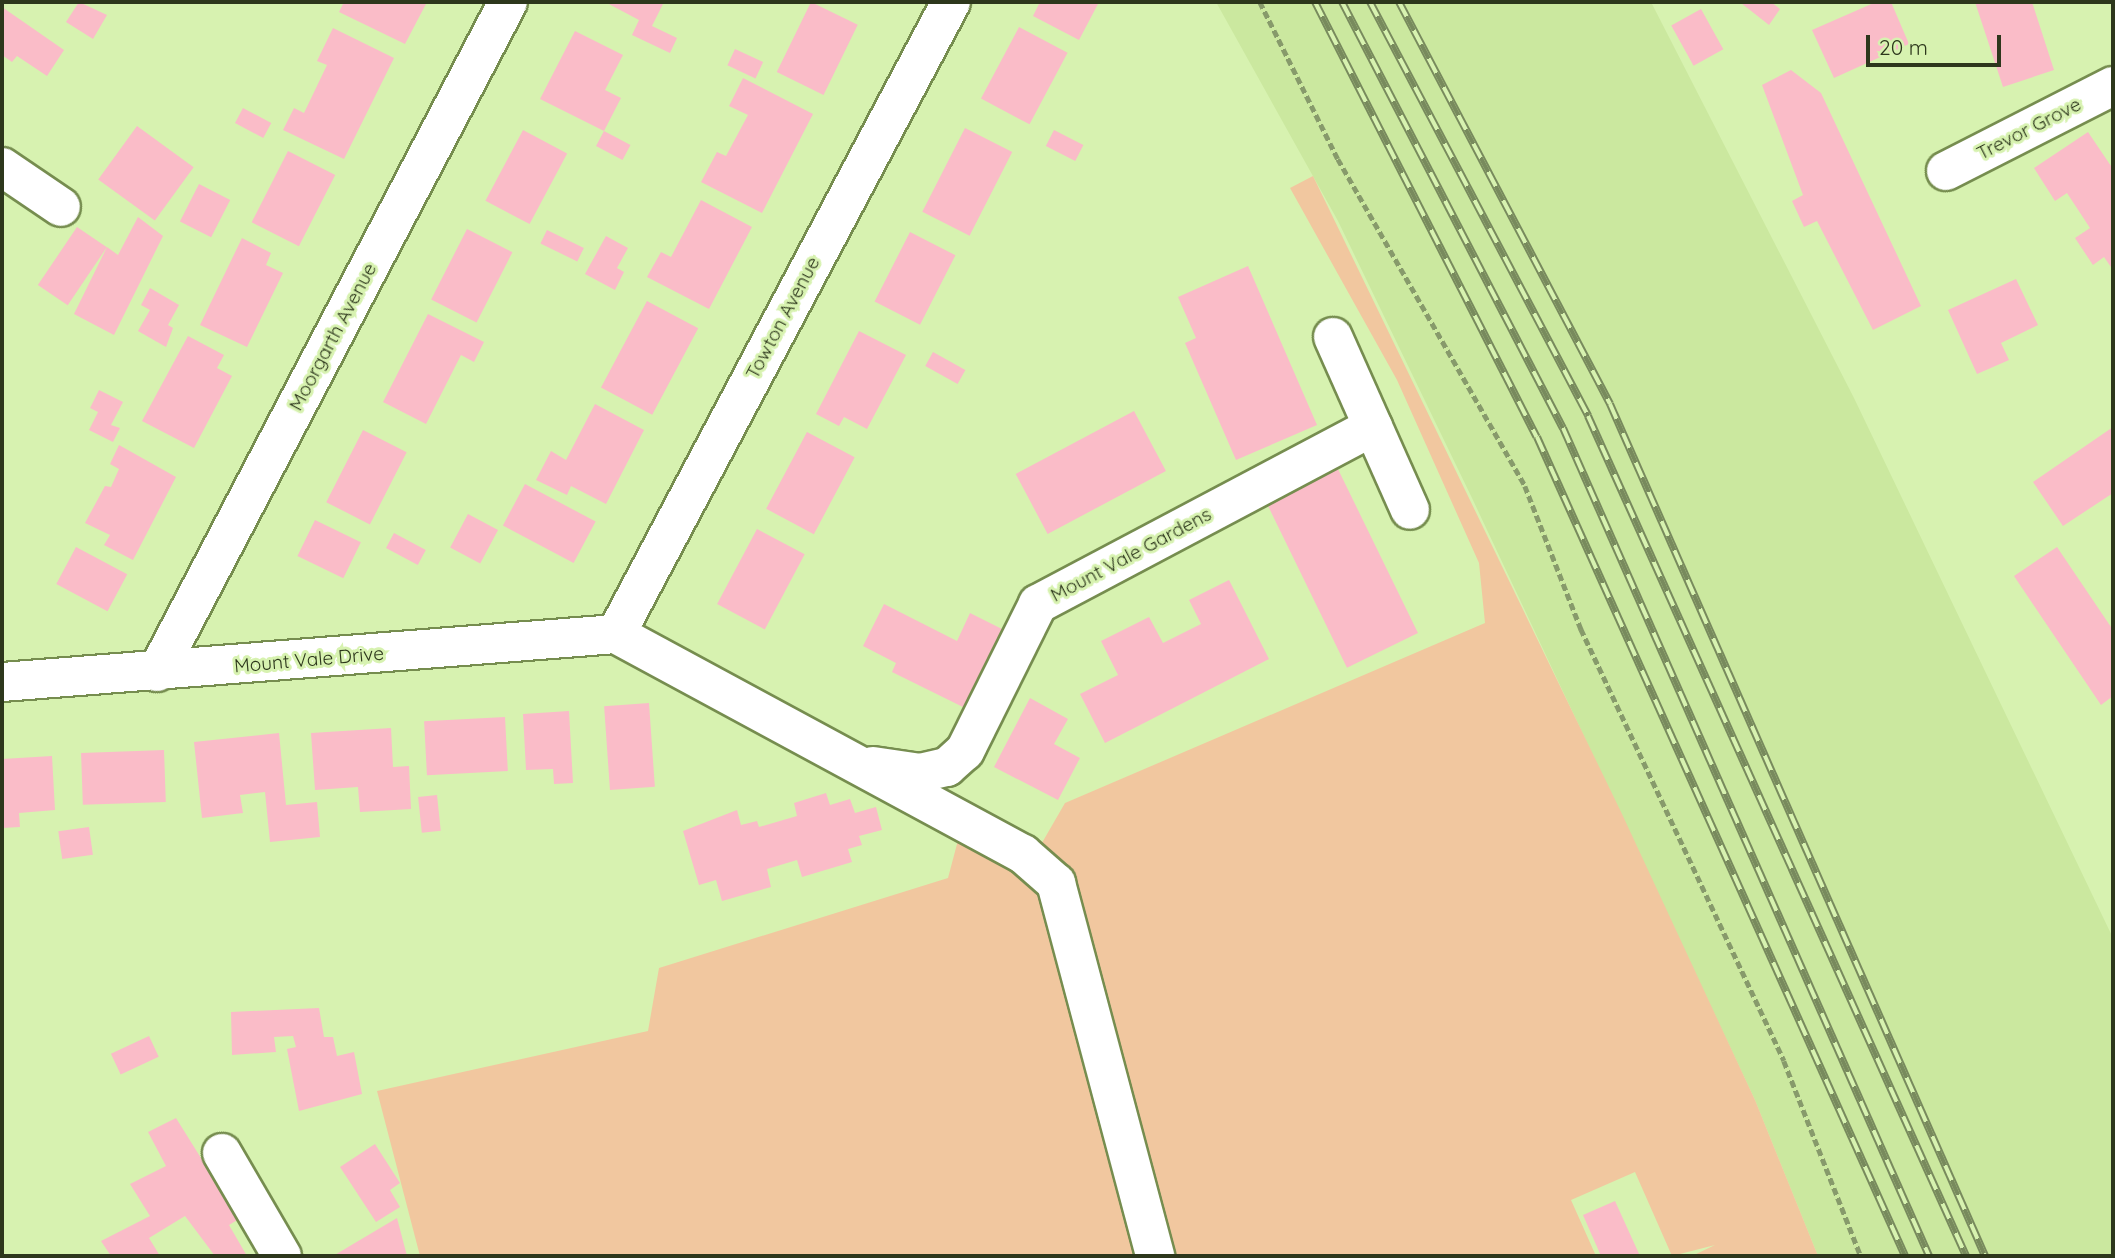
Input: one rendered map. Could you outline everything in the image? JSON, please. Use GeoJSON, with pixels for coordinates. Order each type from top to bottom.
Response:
{"type":"FeatureCollection","features":[{"type":"Feature","properties":{"kind":"street","name":"Moorgarth Avenue"},"geometry":{"type":"LineString","coordinates":[[157,672],[508,2]]}},
{"type":"Feature","properties":{"kind":"street","name":"Towton Avenue"},"geometry":{"type":"LineString","coordinates":[[616,634],[951,2]]}},
{"type":"Feature","properties":{"kind":"street","name":"Trevor Grove"},"geometry":{"type":"LineString","coordinates":[[1946,172],[2113,86]]}},
{"type":"Feature","properties":{"kind":"street"},"geometry":{"type":"LineString","coordinates":[[2,167],[61,207]]}},
{"type":"Feature","properties":{"kind":"street"},"geometry":{"type":"LineString","coordinates":[[1333,337],[1410,510]]}},
{"type":"Feature","properties":{"kind":"street","name":"Mount Vale Gardens"},"geometry":{"type":"LineString","coordinates":[[843,759],[920,773],[947,767],[965,751],[1038,604],[1373,427]]}},
{"type":"Feature","properties":{"kind":"street","name":"Mount Vale Drive"},"geometry":{"type":"LineString","coordinates":[[2,682],[157,672],[616,634]]}},
{"type":"Feature","properties":{"kind":"street"},"geometry":{"type":"LineString","coordinates":[[616,634],[1023,854],[1056,883],[1155,1256]]}},
{"type":"Feature","properties":{"kind":"street"},"geometry":{"type":"LineString","coordinates":[[222,1153],[282,1256]]}},
{"type":"Feature","properties":{"kind":"path"},"geometry":{"type":"LineString","coordinates":[[1261,2],[1338,159],[1525,486],[1581,629],[1784,1061],[1861,1256]]}},
{"type":"Feature","properties":{"kind":"shaded area"},"geometry":{"type":"Polygon","coordinates":[[[1216,2],[1651,2],[1854,398],[2113,938],[2113,1256],[1818,1256],[1755,1100],[1472,498],[1338,221],[1216,2]]]}},
{"type":"Feature","properties":{"kind":"shaded area"},"geometry":{"type":"Polygon","coordinates":[[[1313,176],[1622,814],[1755,1100],[1818,1256],[1692,1256],[1715,1245],[1672,1256],[1635,1172],[1571,1200],[1596,1256],[420,1256],[377,1091],[648,1031],[659,968],[948,878],[961,829],[1028,867],[1065,803],[1485,623],[1479,563],[1397,380],[1290,188],[1313,176]]]}},
{"type":"Feature","properties":{"kind":"building"},"geometry":{"type":"Polygon","coordinates":[[[79,2],[107,15],[93,39],[66,22],[79,2]]]}},
{"type":"Feature","properties":{"kind":"building"},"geometry":{"type":"Polygon","coordinates":[[[344,2],[427,2],[405,44],[339,12],[344,2]]]}},
{"type":"Feature","properties":{"kind":"building"},"geometry":{"type":"Polygon","coordinates":[[[605,2],[664,2],[652,26],[677,38],[670,53],[632,35],[639,20],[605,2]]]}},
{"type":"Feature","properties":{"kind":"building"},"geometry":{"type":"Polygon","coordinates":[[[811,2],[858,25],[824,95],[777,72],[811,2]]]}},
{"type":"Feature","properties":{"kind":"building"},"geometry":{"type":"Polygon","coordinates":[[[1040,2],[1099,2],[1079,40],[1033,16],[1040,2]]]}},
{"type":"Feature","properties":{"kind":"building"},"geometry":{"type":"Polygon","coordinates":[[[1771,2],[1780,9],[1769,25],[1741,3],[1771,2]]]}},
{"type":"Feature","properties":{"kind":"building"},"geometry":{"type":"Polygon","coordinates":[[[1876,2],[1891,2],[1909,44],[1834,78],[1812,30],[1876,2]]]}},
{"type":"Feature","properties":{"kind":"building"},"geometry":{"type":"Polygon","coordinates":[[[1975,2],[2032,2],[2054,70],[2003,87],[1975,2]]]}},
{"type":"Feature","properties":{"kind":"building"},"geometry":{"type":"Polygon","coordinates":[[[2,7],[64,50],[47,76],[17,56],[12,62],[2,55],[2,7]]]}},
{"type":"Feature","properties":{"kind":"building"},"geometry":{"type":"Polygon","coordinates":[[[1701,9],[1723,49],[1694,66],[1671,25],[1701,9]]]}},
{"type":"Feature","properties":{"kind":"building"},"geometry":{"type":"Polygon","coordinates":[[[1019,27],[1068,53],[1030,124],[981,99],[1019,27]]]}},
{"type":"Feature","properties":{"kind":"building"},"geometry":{"type":"Polygon","coordinates":[[[333,28],[394,58],[344,159],[283,130],[294,108],[304,113],[327,65],[317,61],[333,28]]]}},
{"type":"Feature","properties":{"kind":"building"},"geometry":{"type":"Polygon","coordinates":[[[575,31],[623,55],[605,90],[621,98],[604,131],[540,99],[575,31]]]}},
{"type":"Feature","properties":{"kind":"building"},"geometry":{"type":"Polygon","coordinates":[[[735,49],[763,62],[755,78],[727,65],[735,49]]]}},
{"type":"Feature","properties":{"kind":"building"},"geometry":{"type":"Polygon","coordinates":[[[1791,70],[1821,93],[1921,306],[1873,330],[1817,221],[1804,227],[1792,201],[1803,195],[1762,85],[1791,70]]]}},
{"type":"Feature","properties":{"kind":"building"},"geometry":{"type":"Polygon","coordinates":[[[743,78],[813,114],[762,213],[701,182],[717,152],[726,156],[748,115],[729,106],[743,78]]]}},
{"type":"Feature","properties":{"kind":"building"},"geometry":{"type":"Polygon","coordinates":[[[243,108],[271,123],[263,138],[235,123],[243,108]]]}},
{"type":"Feature","properties":{"kind":"building"},"geometry":{"type":"Polygon","coordinates":[[[137,126],[194,167],[155,221],[98,179],[137,126]]]}},
{"type":"Feature","properties":{"kind":"building"},"geometry":{"type":"Polygon","coordinates":[[[965,128],[1012,152],[970,236],[922,212],[965,128]]]}},
{"type":"Feature","properties":{"kind":"building"},"geometry":{"type":"Polygon","coordinates":[[[523,130],[567,153],[530,224],[485,201],[523,130]]]}},
{"type":"Feature","properties":{"kind":"building"},"geometry":{"type":"Polygon","coordinates":[[[1054,130],[1083,145],[1075,161],[1046,146],[1054,130]]]}},
{"type":"Feature","properties":{"kind":"building"},"geometry":{"type":"Polygon","coordinates":[[[604,131],[630,145],[623,160],[596,146],[604,131]]]}},
{"type":"Feature","properties":{"kind":"building"},"geometry":{"type":"Polygon","coordinates":[[[2088,132],[2113,169],[2113,270],[2104,257],[2093,265],[2075,238],[2090,228],[2067,193],[2055,201],[2034,168],[2088,132]]]}},
{"type":"Feature","properties":{"kind":"building"},"geometry":{"type":"Polygon","coordinates":[[[288,151],[335,175],[299,246],[252,222],[288,151]]]}},
{"type":"Feature","properties":{"kind":"building"},"geometry":{"type":"Polygon","coordinates":[[[199,184],[230,200],[211,237],[180,221],[199,184]]]}},
{"type":"Feature","properties":{"kind":"building"},"geometry":{"type":"Polygon","coordinates":[[[701,200],[752,227],[709,309],[647,277],[661,252],[671,257],[701,200]]]}},
{"type":"Feature","properties":{"kind":"building"},"geometry":{"type":"Polygon","coordinates":[[[138,217],[163,236],[114,335],[74,314],[107,247],[118,255],[138,217]]]}},
{"type":"Feature","properties":{"kind":"building"},"geometry":{"type":"Polygon","coordinates":[[[77,227],[107,247],[68,305],[38,285],[77,227]]]}},
{"type":"Feature","properties":{"kind":"building"},"geometry":{"type":"Polygon","coordinates":[[[467,229],[512,252],[477,323],[431,299],[467,229]]]}},
{"type":"Feature","properties":{"kind":"building"},"geometry":{"type":"Polygon","coordinates":[[[547,230],[584,248],[577,261],[540,243],[547,230]]]}},
{"type":"Feature","properties":{"kind":"building"},"geometry":{"type":"Polygon","coordinates":[[[910,232],[955,255],[920,325],[875,301],[910,232]]]}},
{"type":"Feature","properties":{"kind":"building"},"geometry":{"type":"Polygon","coordinates":[[[606,236],[628,248],[617,268],[624,272],[615,290],[585,274],[606,236]]]}},
{"type":"Feature","properties":{"kind":"building"},"geometry":{"type":"Polygon","coordinates":[[[242,238],[271,253],[266,265],[283,273],[247,347],[200,325],[242,238]]]}},
{"type":"Feature","properties":{"kind":"building"},"geometry":{"type":"Polygon","coordinates":[[[1248,266],[1317,425],[1236,460],[1185,343],[1196,338],[1178,297],[1248,266]]]}},
{"type":"Feature","properties":{"kind":"building"},"geometry":{"type":"Polygon","coordinates":[[[2016,279],[2038,325],[2001,343],[2009,360],[1977,374],[1948,310],[2016,279]]]}},
{"type":"Feature","properties":{"kind":"building"},"geometry":{"type":"Polygon","coordinates":[[[150,288],[179,305],[168,325],[173,328],[166,347],[138,331],[150,310],[141,305],[150,288]]]}},
{"type":"Feature","properties":{"kind":"building"},"geometry":{"type":"Polygon","coordinates":[[[647,301],[698,328],[652,415],[601,388],[647,301]]]}},
{"type":"Feature","properties":{"kind":"building"},"geometry":{"type":"Polygon","coordinates":[[[428,314],[484,342],[474,362],[461,355],[426,424],[383,402],[428,314]]]}},
{"type":"Feature","properties":{"kind":"building"},"geometry":{"type":"Polygon","coordinates":[[[859,331],[906,355],[867,429],[844,417],[839,426],[816,414],[859,331]]]}},
{"type":"Feature","properties":{"kind":"building"},"geometry":{"type":"Polygon","coordinates":[[[188,336],[224,355],[217,368],[232,376],[194,448],[142,421],[188,336]]]}},
{"type":"Feature","properties":{"kind":"building"},"geometry":{"type":"Polygon","coordinates":[[[933,352],[965,370],[958,384],[925,366],[933,352]]]}},
{"type":"Feature","properties":{"kind":"building"},"geometry":{"type":"Polygon","coordinates":[[[99,390],[123,402],[111,425],[120,428],[113,442],[89,430],[98,412],[90,408],[99,390]]]}},
{"type":"Feature","properties":{"kind":"building"},"geometry":{"type":"Polygon","coordinates":[[[595,404],[644,430],[606,504],[571,486],[567,495],[536,480],[551,451],[566,460],[595,404]]]}},
{"type":"Feature","properties":{"kind":"building"},"geometry":{"type":"Polygon","coordinates":[[[1134,411],[1166,471],[1048,534],[1016,474],[1134,411]]]}},
{"type":"Feature","properties":{"kind":"building"},"geometry":{"type":"Polygon","coordinates":[[[2113,427],[2113,493],[2063,526],[2033,482],[2113,427]]]}},
{"type":"Feature","properties":{"kind":"building"},"geometry":{"type":"Polygon","coordinates":[[[363,430],[407,452],[370,524],[326,502],[363,430]]]}},
{"type":"Feature","properties":{"kind":"building"},"geometry":{"type":"Polygon","coordinates":[[[807,432],[855,457],[814,534],[766,509],[807,432]]]}},
{"type":"Feature","properties":{"kind":"building"},"geometry":{"type":"Polygon","coordinates":[[[119,445],[176,477],[133,560],[104,545],[110,535],[85,523],[105,486],[111,487],[119,469],[110,464],[119,445]]]}},
{"type":"Feature","properties":{"kind":"building"},"geometry":{"type":"Polygon","coordinates":[[[1336,465],[1418,633],[1347,668],[1265,500],[1336,465]]]}},
{"type":"Feature","properties":{"kind":"building"},"geometry":{"type":"Polygon","coordinates":[[[525,484],[596,522],[574,563],[503,525],[525,484]]]}},
{"type":"Feature","properties":{"kind":"building"},"geometry":{"type":"Polygon","coordinates":[[[468,514],[498,530],[480,564],[450,548],[468,514]]]}},
{"type":"Feature","properties":{"kind":"building"},"geometry":{"type":"Polygon","coordinates":[[[315,520],[361,542],[343,578],[297,556],[315,520]]]}},
{"type":"Feature","properties":{"kind":"building"},"geometry":{"type":"Polygon","coordinates":[[[757,529],[805,554],[765,629],[717,604],[757,529]]]}},
{"type":"Feature","properties":{"kind":"building"},"geometry":{"type":"Polygon","coordinates":[[[394,533],[426,550],[418,565],[386,548],[394,533]]]}},
{"type":"Feature","properties":{"kind":"building"},"geometry":{"type":"Polygon","coordinates":[[[76,547],[127,574],[107,611],[56,584],[76,547]]]}},
{"type":"Feature","properties":{"kind":"building"},"geometry":{"type":"Polygon","coordinates":[[[2057,547],[2113,630],[2113,696],[2101,705],[2014,576],[2057,547]]]}},
{"type":"Feature","properties":{"kind":"building"},"geometry":{"type":"Polygon","coordinates":[[[1229,580],[1269,659],[1105,743],[1080,694],[1118,675],[1101,641],[1149,617],[1163,643],[1201,624],[1189,600],[1229,580]]]}},
{"type":"Feature","properties":{"kind":"building"},"geometry":{"type":"Polygon","coordinates":[[[884,604],[957,641],[970,613],[1008,632],[969,710],[892,672],[896,663],[863,646],[884,604]]]}},
{"type":"Feature","properties":{"kind":"building"},"geometry":{"type":"Polygon","coordinates":[[[1030,698],[1068,719],[1054,744],[1080,758],[1058,800],[994,767],[1030,698]]]}},
{"type":"Feature","properties":{"kind":"building"},"geometry":{"type":"Polygon","coordinates":[[[649,703],[655,787],[610,790],[604,706],[649,703]]]}},
{"type":"Feature","properties":{"kind":"building"},"geometry":{"type":"Polygon","coordinates":[[[569,711],[573,783],[554,784],[553,769],[526,770],[523,714],[569,711]]]}},
{"type":"Feature","properties":{"kind":"building"},"geometry":{"type":"Polygon","coordinates":[[[505,717],[508,771],[427,775],[424,721],[505,717]]]}},
{"type":"Feature","properties":{"kind":"building"},"geometry":{"type":"Polygon","coordinates":[[[391,728],[393,767],[409,766],[411,809],[360,812],[358,787],[315,790],[311,733],[391,728]]]}},
{"type":"Feature","properties":{"kind":"building"},"geometry":{"type":"Polygon","coordinates":[[[279,733],[286,805],[317,802],[320,837],[270,842],[265,792],[240,795],[243,813],[202,818],[194,742],[279,733]]]}},
{"type":"Feature","properties":{"kind":"building"},"geometry":{"type":"Polygon","coordinates":[[[164,750],[166,802],[83,805],[81,753],[164,750]]]}},
{"type":"Feature","properties":{"kind":"building"},"geometry":{"type":"Polygon","coordinates":[[[52,756],[55,810],[19,813],[20,827],[2,828],[2,759],[52,756]]]}},
{"type":"Feature","properties":{"kind":"building"},"geometry":{"type":"Polygon","coordinates":[[[826,793],[830,805],[850,799],[855,813],[876,807],[882,830],[859,836],[862,845],[848,849],[852,862],[802,877],[797,860],[767,869],[771,887],[722,901],[716,880],[699,885],[683,831],[737,810],[741,825],[757,821],[759,827],[797,816],[794,803],[826,793]]]}},
{"type":"Feature","properties":{"kind":"building"},"geometry":{"type":"Polygon","coordinates":[[[437,795],[441,831],[422,833],[418,797],[437,795]]]}},
{"type":"Feature","properties":{"kind":"building"},"geometry":{"type":"Polygon","coordinates":[[[89,827],[93,855],[62,859],[58,831],[89,827]]]}},
{"type":"Feature","properties":{"kind":"building"},"geometry":{"type":"Polygon","coordinates":[[[319,1008],[324,1037],[333,1037],[337,1056],[354,1052],[362,1094],[299,1111],[287,1049],[296,1047],[293,1036],[274,1037],[276,1052],[232,1055],[231,1012],[319,1008]]]}},
{"type":"Feature","properties":{"kind":"building"},"geometry":{"type":"Polygon","coordinates":[[[149,1036],[159,1057],[121,1075],[111,1054],[149,1036]]]}},
{"type":"Feature","properties":{"kind":"building"},"geometry":{"type":"Polygon","coordinates":[[[176,1118],[239,1219],[229,1225],[247,1256],[215,1256],[185,1216],[149,1238],[160,1256],[111,1256],[101,1241],[150,1216],[130,1184],[166,1166],[148,1132],[176,1118]]]}},
{"type":"Feature","properties":{"kind":"building"},"geometry":{"type":"Polygon","coordinates":[[[375,1144],[400,1183],[390,1190],[400,1207],[376,1222],[340,1167],[375,1144]]]}},
{"type":"Feature","properties":{"kind":"building"},"geometry":{"type":"Polygon","coordinates":[[[1615,1201],[1640,1256],[1601,1256],[1583,1215],[1615,1201]]]}},
{"type":"Feature","properties":{"kind":"building"},"geometry":{"type":"Polygon","coordinates":[[[397,1218],[407,1256],[333,1256],[397,1218]]]}},
{"type":"Feature","properties":{"kind":"railway"},"geometry":{"type":"LineString","coordinates":[[1315,2],[1537,437],[1905,1256]]}},
{"type":"Feature","properties":{"kind":"railway"},"geometry":{"type":"LineString","coordinates":[[1342,2],[1563,428],[1929,1256]]}},
{"type":"Feature","properties":{"kind":"railway"},"geometry":{"type":"LineString","coordinates":[[1370,2],[1588,416],[1966,1256]]}},
{"type":"Feature","properties":{"kind":"railway"},"geometry":{"type":"LineString","coordinates":[[1399,2],[1610,404],[1985,1256]]}}]}
